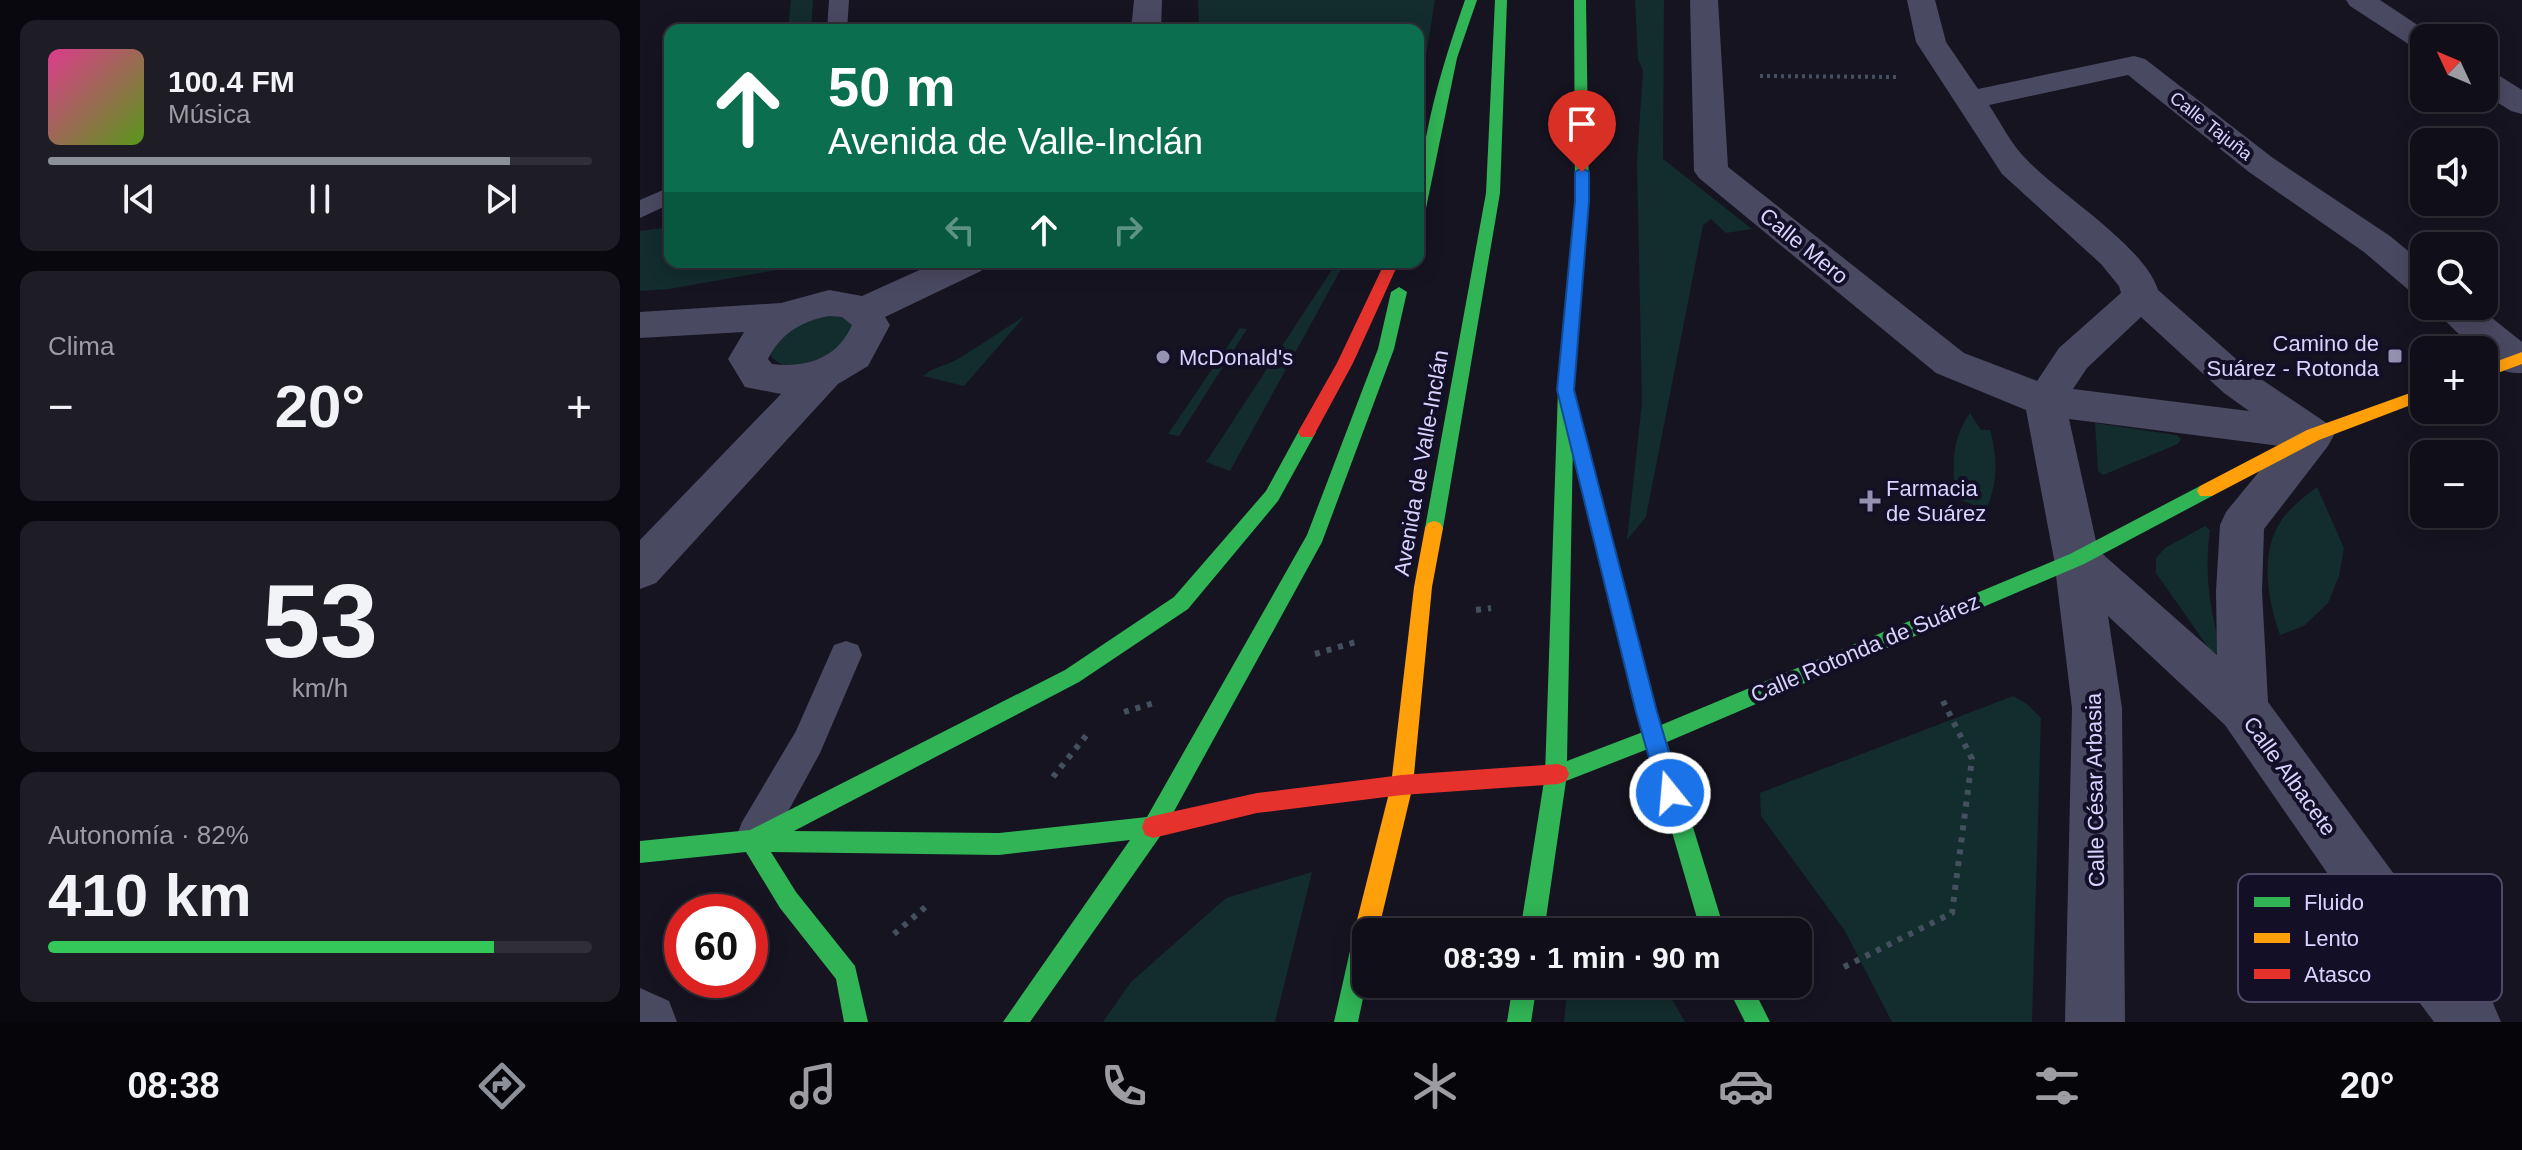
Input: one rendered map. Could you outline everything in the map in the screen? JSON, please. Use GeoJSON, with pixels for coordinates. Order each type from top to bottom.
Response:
{"type":"FeatureCollection","features":[{"type":"Feature","properties":{"kind":"main road"},"geometry":{"type":"LineString","coordinates":[[1424,183],[1451,58],[1471,0]]}},
{"type":"Feature","properties":{"kind":"main road","name":"Avenida de Valle-Inclán"},"geometry":{"type":"LineString","coordinates":[[1370,918],[1402,785],[1423,587],[1493,193],[1501,0]]}},
{"type":"Feature","properties":{"kind":"main road"},"geometry":{"type":"LineString","coordinates":[[1534,918],[1556,775],[1566,390],[1582,201],[1580,0]]}},
{"type":"Feature","properties":{"kind":"main road"},"geometry":{"type":"LineString","coordinates":[[856,1022],[847,974],[788,900],[752,841],[1072,676],[1181,603],[1272,496],[1345,363],[1389,268]]}},
{"type":"Feature","properties":{"kind":"main road"},"geometry":{"type":"LineString","coordinates":[[1015,1022],[1153,827],[1316,537],[1386,349],[1405,268]]}},
{"type":"Feature","properties":{"kind":"main road"},"geometry":{"type":"LineString","coordinates":[[1566,390],[1653,738],[1709,918]]}},
{"type":"Feature","properties":{"kind":"main road","name":"Calle Rotonda de Suárez"},"geometry":{"type":"LineString","coordinates":[[640,852],[752,841],[999,844],[1153,827],[1257,803],[1402,785],[1556,775],[1653,738],[2077,559],[2313,435],[2410,399]]}},
{"type":"Feature","properties":{"kind":"main road","name":"Avenida de Valle-Inclán"},"geometry":{"type":"LineString","coordinates":[[1346,1022],[1352,995]]}},
{"type":"Feature","properties":{"kind":"main road"},"geometry":{"type":"LineString","coordinates":[[1519,1022],[1523,998]]}},
{"type":"Feature","properties":{"kind":"main road"},"geometry":{"type":"LineString","coordinates":[[1745,998],[1758,1022]]}},
{"type":"Feature","properties":{"kind":"street"},"geometry":{"type":"LineString","coordinates":[[1146,24],[1148,0]]}},
{"type":"Feature","properties":{"kind":"street","name":"Calle Mero"},"geometry":{"type":"LineString","coordinates":[[1704,0],[1711,171],[1950,363],[2045,401]]}},
{"type":"Feature","properties":{"kind":"street"},"geometry":{"type":"LineString","coordinates":[[1921,0],[1931,42],[2014,167],[2114,256],[2137,282],[2141,296],[2238,383],[2313,435]]}},
{"type":"Feature","properties":{"kind":"street"},"geometry":{"type":"LineString","coordinates":[[2360,0],[2410,32]]}},
{"type":"Feature","properties":{"kind":"street","name":"Calle Tajuña"},"geometry":{"type":"LineString","coordinates":[[1962,88],[2134,65],[2261,165],[2377,244],[2410,271]]}},
{"type":"Feature","properties":{"kind":"street"},"geometry":{"type":"LineString","coordinates":[[2498,89],[2522,104]]}},
{"type":"Feature","properties":{"kind":"street"},"geometry":{"type":"LineString","coordinates":[[864,311],[955,268]]}},
{"type":"Feature","properties":{"kind":"street"},"geometry":{"type":"LineString","coordinates":[[2077,559],[2045,401],[2073,358],[2141,296]]}},
{"type":"Feature","properties":{"kind":"street"},"geometry":{"type":"LineString","coordinates":[[640,325],[784,316],[829,303],[849,304],[864,311],[871,325],[866,343],[849,362],[823,376],[787,383],[759,377],[748,359],[758,336],[784,316]]}},
{"type":"Feature","properties":{"kind":"street"},"geometry":{"type":"LineString","coordinates":[[2466,320],[2508,363]]}},
{"type":"Feature","properties":{"kind":"street"},"geometry":{"type":"LineString","coordinates":[[640,570],[823,376]]}},
{"type":"Feature","properties":{"kind":"street"},"geometry":{"type":"LineString","coordinates":[[2045,401],[2313,435]]}},
{"type":"Feature","properties":{"kind":"street"},"geometry":{"type":"LineString","coordinates":[[2243,709],[2239,591],[2242,525],[2313,435]]}},
{"type":"Feature","properties":{"kind":"street","name":"Calle Albacete"},"geometry":{"type":"LineString","coordinates":[[2077,559],[2243,709],[2360,874]]}},
{"type":"Feature","properties":{"kind":"street","name":"Calle César Arbasia"},"geometry":{"type":"LineString","coordinates":[[2077,559],[2097,708],[2095,1022]]}},
{"type":"Feature","properties":{"kind":"street","name":"Calle Albacete"},"geometry":{"type":"LineString","coordinates":[[2456,1002],[2471,1022]]}},
{"type":"Feature","properties":{"kind":"lane"},"geometry":{"type":"LineString","coordinates":[[837,24],[839,0]]}},
{"type":"Feature","properties":{"kind":"lane"},"geometry":{"type":"LineString","coordinates":[[640,210],[664,197]]}},
{"type":"Feature","properties":{"kind":"lane"},"geometry":{"type":"LineString","coordinates":[[752,841],[808,742],[846,655]]}},
{"type":"Feature","properties":{"kind":"lane"},"geometry":{"type":"LineString","coordinates":[[640,1008],[655,1015],[657,1022]]}},
{"type":"Feature","properties":{"kind":"path"},"geometry":{"type":"LineString","coordinates":[[1760,76],[1962,88]]}},
{"type":"Feature","properties":{"kind":"path"},"geometry":{"type":"LineString","coordinates":[[1313,655],[1368,639]]}},
{"type":"Feature","properties":{"kind":"path"},"geometry":{"type":"LineString","coordinates":[[1844,967],[1952,913],[1972,759],[1943,701]]}},
{"type":"Feature","properties":{"kind":"green space"},"geometry":{"type":"Polygon","coordinates":[[[791,0],[813,0],[811,24],[789,24],[791,0]]]}},
{"type":"Feature","properties":{"kind":"green space"},"geometry":{"type":"Polygon","coordinates":[[[1198,0],[1435,0],[1424,67],[1424,24],[1199,24],[1198,0]]]}},
{"type":"Feature","properties":{"kind":"green space"},"geometry":{"type":"Polygon","coordinates":[[[1635,0],[1664,0],[1663,159],[1752,229],[1726,233],[1711,219],[1703,225],[1646,517],[1627,540],[1642,403],[1637,160],[1643,71],[1638,59],[1635,0]]]}},
{"type":"Feature","properties":{"kind":"green space"},"geometry":{"type":"Polygon","coordinates":[[[664,228],[664,268],[788,268],[669,289],[640,291],[640,231],[664,228]]]}},
{"type":"Feature","properties":{"kind":"green space"},"geometry":{"type":"Polygon","coordinates":[[[1333,268],[1342,268],[1230,471],[1206,462],[1333,268]]]}},
{"type":"Feature","properties":{"kind":"green space"},"geometry":{"type":"Polygon","coordinates":[[[833,315],[846,318],[853,326],[853,337],[832,357],[822,363],[797,368],[775,361],[770,355],[786,330],[803,322],[833,315]]]}},
{"type":"Feature","properties":{"kind":"green space"},"geometry":{"type":"Polygon","coordinates":[[[1025,316],[964,386],[923,376],[956,360],[1025,316]]]}},
{"type":"Feature","properties":{"kind":"green space"},"geometry":{"type":"Polygon","coordinates":[[[1240,328],[1247,329],[1179,436],[1168,434],[1240,328]]]}},
{"type":"Feature","properties":{"kind":"green space"},"geometry":{"type":"Polygon","coordinates":[[[1970,413],[1981,430],[1990,430],[1994,451],[1995,480],[1986,510],[1956,498],[1954,454],[1959,433],[1970,413]]]}},
{"type":"Feature","properties":{"kind":"green space"},"geometry":{"type":"Polygon","coordinates":[[[2095,423],[2176,435],[2181,439],[2178,444],[2103,475],[2098,471],[2095,423]]]}},
{"type":"Feature","properties":{"kind":"green space"},"geometry":{"type":"Polygon","coordinates":[[[2317,487],[2344,548],[2339,576],[2328,603],[2304,626],[2280,635],[2268,584],[2271,544],[2283,519],[2317,487]]]}},
{"type":"Feature","properties":{"kind":"green space"},"geometry":{"type":"Polygon","coordinates":[[[2205,526],[2210,530],[2208,576],[2221,651],[2217,654],[2210,650],[2156,573],[2156,558],[2165,548],[2205,526]]]}},
{"type":"Feature","properties":{"kind":"green space"},"geometry":{"type":"Polygon","coordinates":[[[2013,696],[2041,718],[2032,1022],[1892,1022],[1845,931],[1761,816],[1760,793],[2013,696]]]}},
{"type":"Feature","properties":{"kind":"green space"},"geometry":{"type":"Polygon","coordinates":[[[1312,872],[1275,1022],[1103,1022],[1131,982],[1226,898],[1312,872]]]}},
{"type":"Feature","properties":{"kind":"green space"},"geometry":{"type":"Polygon","coordinates":[[[1567,998],[1671,998],[1685,1022],[1564,1022],[1567,998]]]}},
{"type":"Feature","properties":{"kind":"traffic: fast"},"geometry":{"type":"LineString","coordinates":[[1424,185],[1451,58],[1471,0]]}},
{"type":"Feature","properties":{"kind":"traffic: fast"},"geometry":{"type":"LineString","coordinates":[[1434,528],[1493,193],[1501,0]]}},
{"type":"Feature","properties":{"kind":"traffic: fast"},"geometry":{"type":"LineString","coordinates":[[1534,918],[1556,775],[1566,390],[1582,201],[1580,0]]}},
{"type":"Feature","properties":{"kind":"traffic: fast"},"geometry":{"type":"LineString","coordinates":[[1015,1022],[1153,827],[1316,537],[1386,349],[1399,292]]}},
{"type":"Feature","properties":{"kind":"traffic: fast"},"geometry":{"type":"LineString","coordinates":[[752,841],[1072,676],[1181,603],[1272,496],[1307,432]]}},
{"type":"Feature","properties":{"kind":"traffic: fast"},"geometry":{"type":"LineString","coordinates":[[1558,774],[1653,738],[2077,559],[2206,491]]}},
{"type":"Feature","properties":{"kind":"traffic: fast"},"geometry":{"type":"LineString","coordinates":[[1639,684],[1709,918]]}},
{"type":"Feature","properties":{"kind":"traffic: fast"},"geometry":{"type":"LineString","coordinates":[[640,852],[752,841],[999,844],[1153,827]]}},
{"type":"Feature","properties":{"kind":"traffic: fast"},"geometry":{"type":"LineString","coordinates":[[752,841],[788,900],[847,974],[856,1022]]}},
{"type":"Feature","properties":{"kind":"traffic: fast"},"geometry":{"type":"LineString","coordinates":[[1346,1022],[1352,995]]}},
{"type":"Feature","properties":{"kind":"traffic: fast"},"geometry":{"type":"LineString","coordinates":[[1519,1022],[1523,998]]}},
{"type":"Feature","properties":{"kind":"traffic: fast"},"geometry":{"type":"LineString","coordinates":[[1745,998],[1758,1022]]}},
{"type":"Feature","properties":{"kind":"traffic: slow"},"geometry":{"type":"LineString","coordinates":[[2498,367],[2522,358]]}},
{"type":"Feature","properties":{"kind":"traffic: slow"},"geometry":{"type":"LineString","coordinates":[[2206,491],[2313,435],[2410,399]]}},
{"type":"Feature","properties":{"kind":"traffic: slow"},"geometry":{"type":"LineString","coordinates":[[1579,443],[1639,684]]}},
{"type":"Feature","properties":{"kind":"traffic: slow"},"geometry":{"type":"LineString","coordinates":[[1369,918],[1402,785],[1423,587],[1434,528]]}},
{"type":"Feature","properties":{"kind":"traffic: jam"},"geometry":{"type":"LineString","coordinates":[[1307,432],[1345,363],[1389,268]]}},
{"type":"Feature","properties":{"kind":"traffic: jam"},"geometry":{"type":"LineString","coordinates":[[1153,827],[1257,803],[1402,785],[1558,774]]}},
{"type":"Feature","properties":{"kind":"place","name":"Camino de Suárez - Rotonda"},"geometry":{"type":"Point","coordinates":[2395,356]}},
{"type":"Feature","properties":{"kind":"place","name":"McDonald's"},"geometry":{"type":"Point","coordinates":[1163,357]}},
{"type":"Feature","properties":{"kind":"place","name":"Farmacia de Suárez"},"geometry":{"type":"Point","coordinates":[1870,501]}},
{"type":"Feature","properties":{"kind":"route"},"geometry":{"type":"LineString","coordinates":[[1582,172],[1566,390],[1646,712],[1670,793]]}}]}
